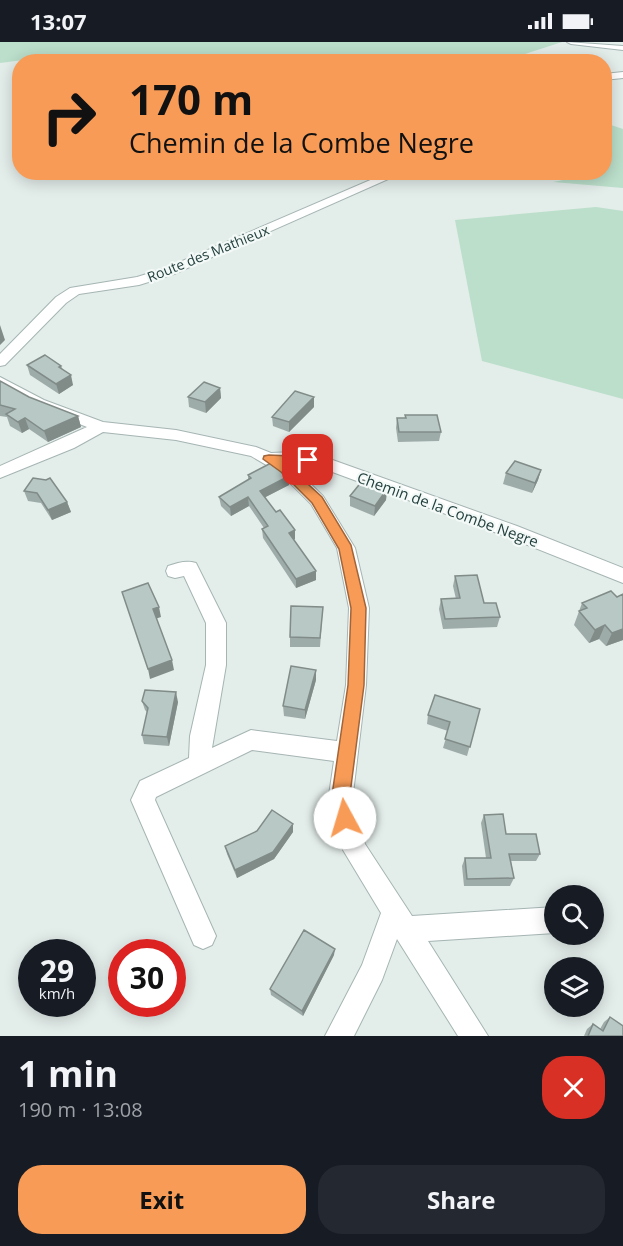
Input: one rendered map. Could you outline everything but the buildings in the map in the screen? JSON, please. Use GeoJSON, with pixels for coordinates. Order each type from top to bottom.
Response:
{"type":"FeatureCollection","features":[{"type":"Feature","properties":{"kind":"street"},"geometry":{"type":"LineString","coordinates":[[571,42],[623,48]]}},
{"type":"Feature","properties":{"kind":"street","name":"Route des Mathieux"},"geometry":{"type":"LineString","coordinates":[[0,362],[61,300],[75,291],[139,281],[170,272],[381,180]]}},
{"type":"Feature","properties":{"kind":"street"},"geometry":{"type":"LineString","coordinates":[[0,382],[39,403],[101,427],[176,435],[256,452],[286,469],[317,500],[346,548],[359,608],[356,685],[340,802],[355,850],[474,1036]]}},
{"type":"Feature","properties":{"kind":"street"},"geometry":{"type":"LineString","coordinates":[[0,472],[68,444],[101,427]]}},
{"type":"Feature","properties":{"kind":"street","name":"Chemin de la Combe Negre"},"geometry":{"type":"LineString","coordinates":[[269,459],[294,458],[321,462],[511,531],[623,576]]}},
{"type":"Feature","properties":{"kind":"street"},"geometry":{"type":"LineString","coordinates":[[175,572],[189,568],[216,623],[216,665],[201,736],[200,764]]}},
{"type":"Feature","properties":{"kind":"street"},"geometry":{"type":"LineString","coordinates":[[203,936],[143,800],[148,789],[251,740],[347,752]]}},
{"type":"Feature","properties":{"kind":"street"},"geometry":{"type":"LineString","coordinates":[[400,920],[544,920]]}},
{"type":"Feature","properties":{"kind":"street"},"geometry":{"type":"LineString","coordinates":[[339,1036],[400,920]]}},
{"type":"Feature","properties":{"kind":"green space"},"geometry":{"type":"Polygon","coordinates":[[[0,42],[562,42],[525,54],[12,54],[12,61],[0,63],[0,42]]]}},
{"type":"Feature","properties":{"kind":"green space"},"geometry":{"type":"Polygon","coordinates":[[[612,125],[623,129],[623,188],[553,182],[612,180],[612,125]]]}},
{"type":"Feature","properties":{"kind":"green space"},"geometry":{"type":"Polygon","coordinates":[[[596,207],[623,211],[623,399],[482,361],[455,220],[596,207]]]}},
{"type":"Feature","properties":{"kind":"route"},"geometry":{"type":"LineString","coordinates":[[308,460],[269,459],[286,469],[317,500],[346,548],[359,608],[356,685],[340,802],[345,818]]}}]}
